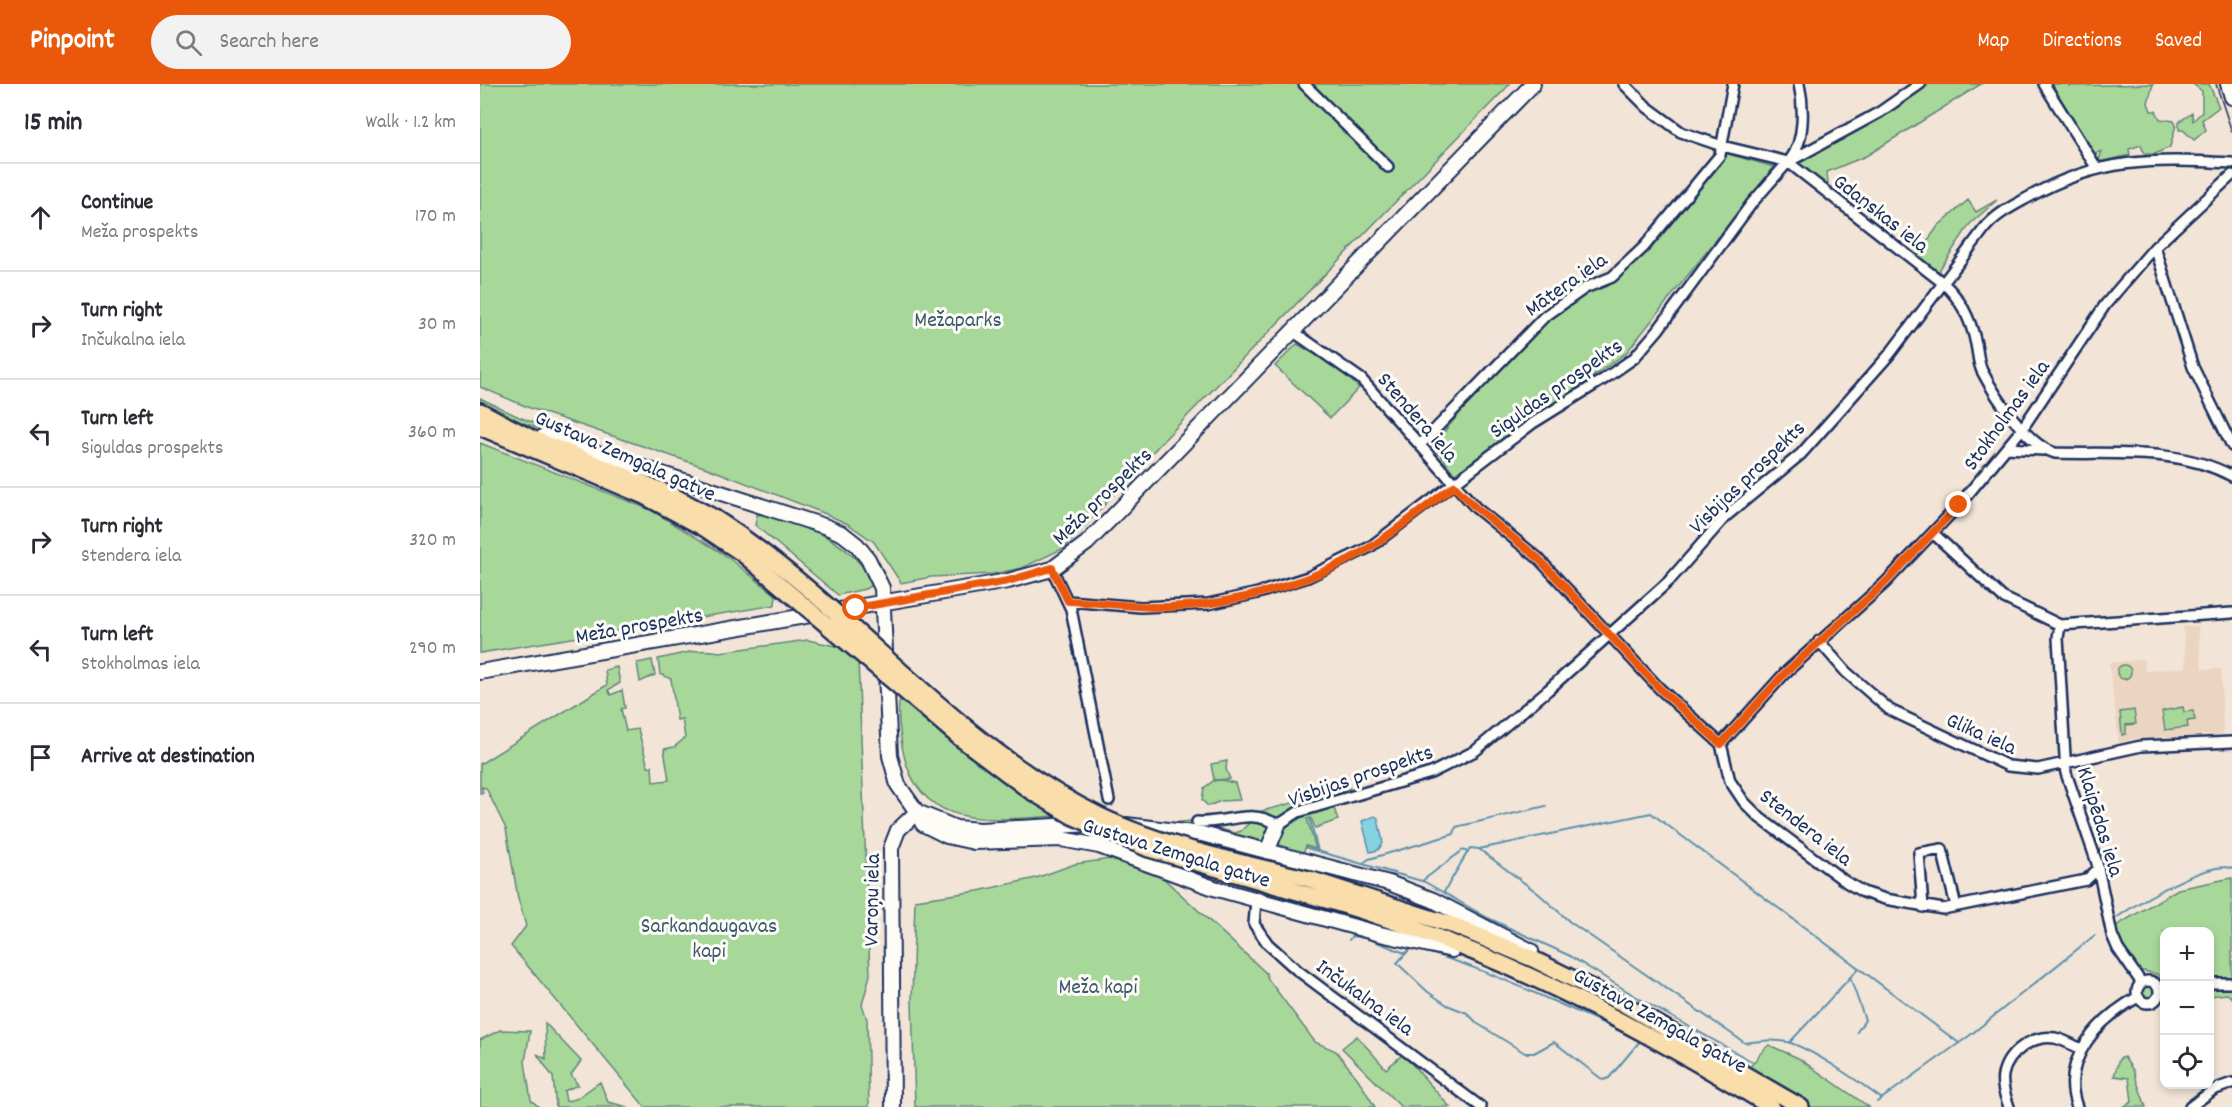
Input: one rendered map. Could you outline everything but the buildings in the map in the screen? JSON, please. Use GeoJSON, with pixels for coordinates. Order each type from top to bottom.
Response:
{"type":"FeatureCollection","features":[{"type":"Feature","properties":{"kind":"main road","name":"Gustava Zemgala gatve"},"geometry":{"type":"LineString","coordinates":[[480,411],[487,423],[672,495],[708,523],[776,561],[986,743],[1071,800],[1102,817],[1154,837],[1307,886],[1455,926],[1533,959],[1590,987],[1801,1107]]}},
{"type":"Feature","properties":{"kind":"main road","name":"Gustava Zemgala gatve"},"geometry":{"type":"LineString","coordinates":[[1307,886],[1420,929],[1528,974],[1597,1008],[1771,1107]]}},
{"type":"Feature","properties":{"kind":"street"},"geometry":{"type":"LineString","coordinates":[[1304,84],[1388,166]]}},
{"type":"Feature","properties":{"kind":"street","name":"Meža prospekts"},"geometry":{"type":"LineString","coordinates":[[480,672],[1008,581],[1052,568],[1087,543],[1533,84]]}},
{"type":"Feature","properties":{"kind":"street","name":"Gdaņskas iela"},"geometry":{"type":"LineString","coordinates":[[1624,84],[1647,107],[1682,132],[1722,146],[1788,162],[1943,283],[1954,294],[1967,314],[1982,370],[2022,429],[2043,450]]}},
{"type":"Feature","properties":{"kind":"street"},"geometry":{"type":"LineString","coordinates":[[1722,146],[1733,84]]}},
{"type":"Feature","properties":{"kind":"street"},"geometry":{"type":"LineString","coordinates":[[1788,162],[1795,153],[1802,117],[1799,84]]}},
{"type":"Feature","properties":{"kind":"street","name":"Siguldas prospekts"},"geometry":{"type":"LineString","coordinates":[[1068,601],[1142,608],[1209,604],[1258,593],[1308,577],[1362,551],[1454,486],[1533,423],[1605,379],[1634,358],[1658,330],[1752,203],[1788,162],[1880,112],[1920,84]]}},
{"type":"Feature","properties":{"kind":"street"},"geometry":{"type":"LineString","coordinates":[[2044,84],[2096,167]]}},
{"type":"Feature","properties":{"kind":"street"},"geometry":{"type":"LineString","coordinates":[[2228,84],[2232,97]]}},
{"type":"Feature","properties":{"kind":"street","name":"Mātera iela"},"geometry":{"type":"LineString","coordinates":[[1420,445],[1544,317],[1585,288],[1612,277],[1644,247],[1720,155],[1722,146]]}},
{"type":"Feature","properties":{"kind":"street","name":"Visbijas prospekts"},"geometry":{"type":"LineString","coordinates":[[1197,822],[1257,816],[1278,825],[1298,812],[1431,773],[1475,751],[1609,636],[1669,581],[1726,516],[1801,454],[1889,356],[1943,283],[1999,214],[2044,189],[2096,167],[2167,161],[2232,163]]}},
{"type":"Feature","properties":{"kind":"street","name":"Stokholmas iela"},"geometry":{"type":"LineString","coordinates":[[1721,744],[1785,673],[1885,583],[1934,534],[2022,429],[2105,305],[2155,247],[2232,175]]}},
{"type":"Feature","properties":{"kind":"street"},"geometry":{"type":"LineString","coordinates":[[2155,247],[2193,368],[2232,446]]}},
{"type":"Feature","properties":{"kind":"street","name":"Stendera iela"},"geometry":{"type":"LineString","coordinates":[[1294,332],[1361,379],[1396,415],[1454,486],[1476,508],[1544,564],[1660,689],[1721,744],[1724,766],[1730,781],[1744,802],[1760,818],[1863,892],[1923,907],[1943,909],[2086,880],[2097,870]]}},
{"type":"Feature","properties":{"kind":"street"},"geometry":{"type":"LineString","coordinates":[[487,423],[770,507],[843,534],[857,545],[876,572],[882,588],[890,756],[902,794],[917,812]]}},
{"type":"Feature","properties":{"kind":"street"},"geometry":{"type":"LineString","coordinates":[[2007,448],[2055,453],[2168,456],[2201,464],[2232,476]]}},
{"type":"Feature","properties":{"kind":"street"},"geometry":{"type":"LineString","coordinates":[[1934,534],[2002,597],[2060,625],[2232,613]]}},
{"type":"Feature","properties":{"kind":"street"},"geometry":{"type":"LineString","coordinates":[[1052,568],[1068,601],[1096,728],[1109,801]]}},
{"type":"Feature","properties":{"kind":"street","name":"Klaipēdas iela"},"geometry":{"type":"LineString","coordinates":[[2060,625],[2058,638],[2064,763],[2097,870],[2112,935],[2118,949],[2142,982]]}},
{"type":"Feature","properties":{"kind":"street","name":"Glika iela"},"geometry":{"type":"LineString","coordinates":[[1819,641],[1846,672],[1890,710],[2008,766],[2027,770],[2141,746],[2232,742]]}},
{"type":"Feature","properties":{"kind":"street","name":"Gustava Zemgala gatve"},"geometry":{"type":"LineString","coordinates":[[917,812],[956,828],[980,830],[1091,824],[1146,826],[1202,834],[1268,849],[1389,883],[1433,900],[1485,929],[1576,972],[1590,987]]}},
{"type":"Feature","properties":{"kind":"street","name":"Gustava Zemgala gatve"},"geometry":{"type":"LineString","coordinates":[[917,812],[922,824],[953,838],[988,842],[1061,839],[1099,846],[1185,879],[1380,934],[1439,945],[1528,974]]}},
{"type":"Feature","properties":{"kind":"street","name":"Varoņu iela"},"geometry":{"type":"LineString","coordinates":[[893,1107],[891,848],[898,830],[917,812]]}},
{"type":"Feature","properties":{"kind":"street"},"geometry":{"type":"LineString","coordinates":[[1268,849],[1278,825]]}},
{"type":"Feature","properties":{"kind":"street"},"geometry":{"type":"LineString","coordinates":[[1141,861],[1135,851],[1135,841],[1146,826]]}},
{"type":"Feature","properties":{"kind":"street"},"geometry":{"type":"LineString","coordinates":[[1923,907],[1920,853],[1942,849],[1956,906]]}},
{"type":"Feature","properties":{"kind":"street","name":"Inčukalna iela"},"geometry":{"type":"LineString","coordinates":[[1256,900],[1254,924],[1268,944],[1297,970],[1481,1107]]}},
{"type":"Feature","properties":{"kind":"street"},"geometry":{"type":"LineString","coordinates":[[2138,997],[2138,986],[2142,982],[2152,981],[2160,986]]}},
{"type":"Feature","properties":{"kind":"street"},"geometry":{"type":"LineString","coordinates":[[2214,983],[2232,983]]}},
{"type":"Feature","properties":{"kind":"street"},"geometry":{"type":"LineString","coordinates":[[2138,997],[2146,1003],[2152,1002],[2160,992]]}},
{"type":"Feature","properties":{"kind":"street"},"geometry":{"type":"LineString","coordinates":[[2077,1107],[2074,1080],[2081,1049],[2103,1021],[2138,997]]}},
{"type":"Feature","properties":{"kind":"street"},"geometry":{"type":"LineString","coordinates":[[2010,1107],[2003,1077],[2013,1056],[2032,1040],[2045,1037],[2057,1038],[2081,1049]]}},
{"type":"Feature","properties":{"kind":"street"},"geometry":{"type":"LineString","coordinates":[[2190,1107],[2213,1090],[2232,1083]]}},
{"type":"Feature","properties":{"kind":"shaded area"},"geometry":{"type":"Polygon","coordinates":[[[2198,626],[2202,669],[2221,669],[2223,734],[2133,739],[2119,743],[2109,663],[2144,659],[2145,671],[2186,667],[2183,627],[2198,626]]]}},
{"type":"Feature","properties":{"kind":"green space","name":"Mežaparks"},"geometry":{"type":"Polygon","coordinates":[[[480,84],[1510,84],[1161,443],[1066,547],[1022,568],[993,574],[931,577],[901,583],[874,542],[848,524],[707,468],[530,408],[480,387],[480,84]]]}},
{"type":"Feature","properties":{"kind":"green space"},"geometry":{"type":"Polygon","coordinates":[[[1930,84],[1981,84],[1866,156],[1827,172],[1828,184],[1823,188],[1800,169],[1800,163],[1898,107],[1930,84]]]}},
{"type":"Feature","properties":{"kind":"green space"},"geometry":{"type":"Polygon","coordinates":[[[2052,84],[2070,84],[2069,86],[2153,84],[2148,103],[2151,111],[2156,111],[2160,119],[2174,121],[2176,125],[2170,147],[2155,154],[2144,154],[2141,145],[2129,149],[2130,155],[2098,162],[2102,151],[2094,154],[2052,84]]]}},
{"type":"Feature","properties":{"kind":"green space"},"geometry":{"type":"Polygon","coordinates":[[[2193,84],[2209,84],[2219,107],[2202,120],[2206,130],[2194,140],[2183,130],[2179,130],[2179,122],[2192,113],[2193,121],[2202,112],[2202,91],[2193,84]]]}},
{"type":"Feature","properties":{"kind":"green space"},"geometry":{"type":"Polygon","coordinates":[[[1725,153],[1774,167],[1626,353],[1455,475],[1433,445],[1474,396],[1548,321],[1586,294],[1616,281],[1650,250],[1725,153]]]}},
{"type":"Feature","properties":{"kind":"green space"},"geometry":{"type":"Polygon","coordinates":[[[1968,200],[1976,212],[1997,200],[1970,224],[1936,275],[1915,259],[1938,226],[1968,200]]]}},
{"type":"Feature","properties":{"kind":"green space"},"geometry":{"type":"Polygon","coordinates":[[[1297,344],[1337,367],[1359,388],[1330,418],[1275,366],[1297,344]]]}},
{"type":"Feature","properties":{"kind":"green space"},"geometry":{"type":"Polygon","coordinates":[[[480,398],[519,417],[584,442],[518,421],[480,403],[480,398]]]}},
{"type":"Feature","properties":{"kind":"green space"},"geometry":{"type":"Polygon","coordinates":[[[480,443],[651,510],[722,553],[776,595],[775,605],[480,653],[480,443]]]}},
{"type":"Feature","properties":{"kind":"green space"},"geometry":{"type":"Polygon","coordinates":[[[763,514],[795,523],[827,537],[854,557],[874,584],[865,589],[838,595],[755,525],[757,515],[763,514]]]}},
{"type":"Feature","properties":{"kind":"green space","name":"Sarkandaugavas kapi"},"geometry":{"type":"Polygon","coordinates":[[[808,640],[840,647],[858,658],[870,975],[862,1005],[867,1019],[869,1107],[645,1107],[511,946],[526,926],[518,898],[506,829],[486,788],[482,787],[483,793],[480,793],[480,764],[607,685],[605,670],[617,667],[620,683],[608,690],[611,695],[622,690],[625,708],[621,709],[626,731],[638,729],[648,767],[652,766],[653,782],[669,780],[664,749],[674,747],[685,738],[682,719],[677,720],[671,679],[660,674],[658,659],[696,651],[720,652],[808,640]]]}},
{"type":"Feature","properties":{"kind":"green space"},"geometry":{"type":"Polygon","coordinates":[[[652,660],[655,675],[640,682],[637,663],[652,660]]]}},
{"type":"Feature","properties":{"kind":"green space"},"geometry":{"type":"Polygon","coordinates":[[[2124,665],[2129,667],[2131,672],[2129,677],[2124,679],[2119,677],[2117,672],[2119,667],[2124,665]]]}},
{"type":"Feature","properties":{"kind":"green space"},"geometry":{"type":"Polygon","coordinates":[[[901,696],[1002,780],[1060,816],[984,818],[961,815],[941,808],[923,794],[910,774],[899,727],[901,696]]]}},
{"type":"Feature","properties":{"kind":"green space"},"geometry":{"type":"Polygon","coordinates":[[[2183,707],[2184,712],[2193,711],[2195,720],[2187,721],[2188,727],[2165,730],[2162,711],[2183,707]]]}},
{"type":"Feature","properties":{"kind":"green space"},"geometry":{"type":"Polygon","coordinates":[[[2134,710],[2136,724],[2126,725],[2126,734],[2122,735],[2120,712],[2134,710]]]}},
{"type":"Feature","properties":{"kind":"green space"},"geometry":{"type":"Polygon","coordinates":[[[1227,761],[1226,769],[1230,779],[1214,780],[1211,764],[1227,761]]]}},
{"type":"Feature","properties":{"kind":"green space"},"geometry":{"type":"Polygon","coordinates":[[[1213,781],[1235,783],[1240,800],[1221,801],[1208,806],[1202,800],[1204,788],[1213,781]]]}},
{"type":"Feature","properties":{"kind":"green space"},"geometry":{"type":"Polygon","coordinates":[[[1350,788],[1349,793],[1281,818],[1258,812],[1350,788]]]}},
{"type":"Feature","properties":{"kind":"green space"},"geometry":{"type":"Polygon","coordinates":[[[1333,805],[1338,820],[1315,828],[1311,818],[1307,819],[1316,849],[1306,846],[1303,854],[1280,845],[1278,840],[1284,825],[1303,814],[1333,805]]]}},
{"type":"Feature","properties":{"kind":"green space"},"geometry":{"type":"Polygon","coordinates":[[[1252,820],[1269,824],[1264,842],[1162,824],[1191,821],[1235,833],[1241,831],[1252,820]]]}},
{"type":"Feature","properties":{"kind":"green space","name":"Meža kapi"},"geometry":{"type":"Polygon","coordinates":[[[1110,859],[1163,878],[1266,973],[1268,979],[1315,1042],[1336,1051],[1358,1079],[1375,1107],[915,1107],[912,1000],[915,900],[978,891],[1036,878],[1075,864],[1110,859]]]}},
{"type":"Feature","properties":{"kind":"green space"},"geometry":{"type":"Polygon","coordinates":[[[2232,878],[2232,977],[2227,980],[2214,979],[2214,927],[2160,927],[2160,977],[2157,974],[2139,970],[2122,949],[2114,927],[2178,889],[2232,878]]]}},
{"type":"Feature","properties":{"kind":"green space"},"geometry":{"type":"Polygon","coordinates":[[[1315,887],[1442,926],[1583,988],[1792,1107],[1781,1107],[1664,1037],[1585,995],[1503,956],[1406,919],[1313,890],[1315,887]]]}},
{"type":"Feature","properties":{"kind":"green space"},"geometry":{"type":"Polygon","coordinates":[[[2148,985],[2153,987],[2155,992],[2153,997],[2148,999],[2143,997],[2141,992],[2143,987],[2148,985]]]}},
{"type":"Feature","properties":{"kind":"green space"},"geometry":{"type":"Polygon","coordinates":[[[2214,986],[2232,988],[2232,998],[2227,994],[2214,996],[2214,986]]]}},
{"type":"Feature","properties":{"kind":"green space"},"geometry":{"type":"Polygon","coordinates":[[[545,1023],[581,1061],[571,1075],[578,1085],[564,1091],[566,1101],[576,1099],[600,1082],[608,1102],[628,1107],[556,1107],[553,1077],[537,1054],[546,1059],[545,1023]]]}},
{"type":"Feature","properties":{"kind":"green space"},"geometry":{"type":"Polygon","coordinates":[[[500,1030],[530,1031],[525,1062],[531,1100],[539,1107],[480,1107],[480,1040],[500,1030]]]}},
{"type":"Feature","properties":{"kind":"green space"},"geometry":{"type":"Polygon","coordinates":[[[1357,1036],[1386,1069],[1403,1054],[1450,1107],[1401,1107],[1342,1048],[1357,1036]]]}},
{"type":"Feature","properties":{"kind":"green space"},"geometry":{"type":"Polygon","coordinates":[[[1769,1045],[1798,1058],[1869,1107],[1811,1107],[1748,1069],[1769,1045]]]}},
{"type":"Feature","properties":{"kind":"green space"},"geometry":{"type":"Polygon","coordinates":[[[2124,1057],[2133,1070],[2146,1107],[2123,1107],[2132,1102],[2129,1078],[2114,1076],[2119,1059],[2124,1057]]]}},
{"type":"Feature","properties":{"kind":"water"},"geometry":{"type":"Polygon","coordinates":[[[1375,816],[1378,818],[1383,843],[1378,850],[1370,852],[1362,821],[1375,816]]]}},
{"type":"Feature","properties":{"kind":"waterway"},"geometry":{"type":"LineString","coordinates":[[1363,863],[1369,859],[1454,834],[1456,827],[1546,806]]}},
{"type":"Feature","properties":{"kind":"waterway"},"geometry":{"type":"LineString","coordinates":[[1479,849],[1651,813],[1959,1043]]}},
{"type":"Feature","properties":{"kind":"waterway"},"geometry":{"type":"LineString","coordinates":[[1310,820],[1318,851]]}},
{"type":"Feature","properties":{"kind":"waterway"},"geometry":{"type":"LineString","coordinates":[[1307,848],[1425,882],[1488,918],[1568,955],[1645,1002],[1753,1062]]}},
{"type":"Feature","properties":{"kind":"waterway"},"geometry":{"type":"LineString","coordinates":[[1444,892],[1470,848],[1479,849],[1539,894],[1570,922],[1745,1043],[1776,1041],[1797,1046],[1836,1067],[1882,1099]]}},
{"type":"Feature","properties":{"kind":"waterway"},"geometry":{"type":"LineString","coordinates":[[1422,881],[1463,850],[1468,852]]}},
{"type":"Feature","properties":{"kind":"waterway"},"geometry":{"type":"LineString","coordinates":[[2116,918],[2173,884],[2220,867],[2232,868]]}},
{"type":"Feature","properties":{"kind":"waterway"},"geometry":{"type":"LineString","coordinates":[[1877,1102],[1969,1036],[2095,935]]}},
{"type":"Feature","properties":{"kind":"waterway"},"geometry":{"type":"LineString","coordinates":[[1349,940],[1352,936],[1369,939],[1405,953]]}},
{"type":"Feature","properties":{"kind":"waterway"},"geometry":{"type":"LineString","coordinates":[[1640,1041],[1609,1078],[1603,1080],[1554,1042],[1534,1053],[1525,1053],[1478,1024],[1467,1013],[1447,1005],[1428,992],[1397,963],[1411,948],[1456,961],[1499,978],[1585,1015],[1628,1035],[1650,1046],[1754,1107]]}},
{"type":"Feature","properties":{"kind":"waterway"},"geometry":{"type":"LineString","coordinates":[[1790,1042],[1859,968]]}},
{"type":"Feature","properties":{"kind":"waterway"},"geometry":{"type":"LineString","coordinates":[[1850,977],[1865,1020],[1857,1032]]}},
{"type":"Feature","properties":{"kind":"tram line"},"geometry":{"type":"LineString","coordinates":[[2216,84],[2232,132]]}},
{"type":"Feature","properties":{"kind":"route"},"geometry":{"type":"LineString","coordinates":[[856,608],[958,588],[1008,581],[1052,568],[1068,601],[1142,608],[1209,604],[1258,593],[1308,577],[1338,564],[1370,547],[1454,486],[1490,521],[1538,558],[1603,631],[1660,689],[1721,744],[1785,673],[1885,583],[1934,534],[1959,505]]}}]}
